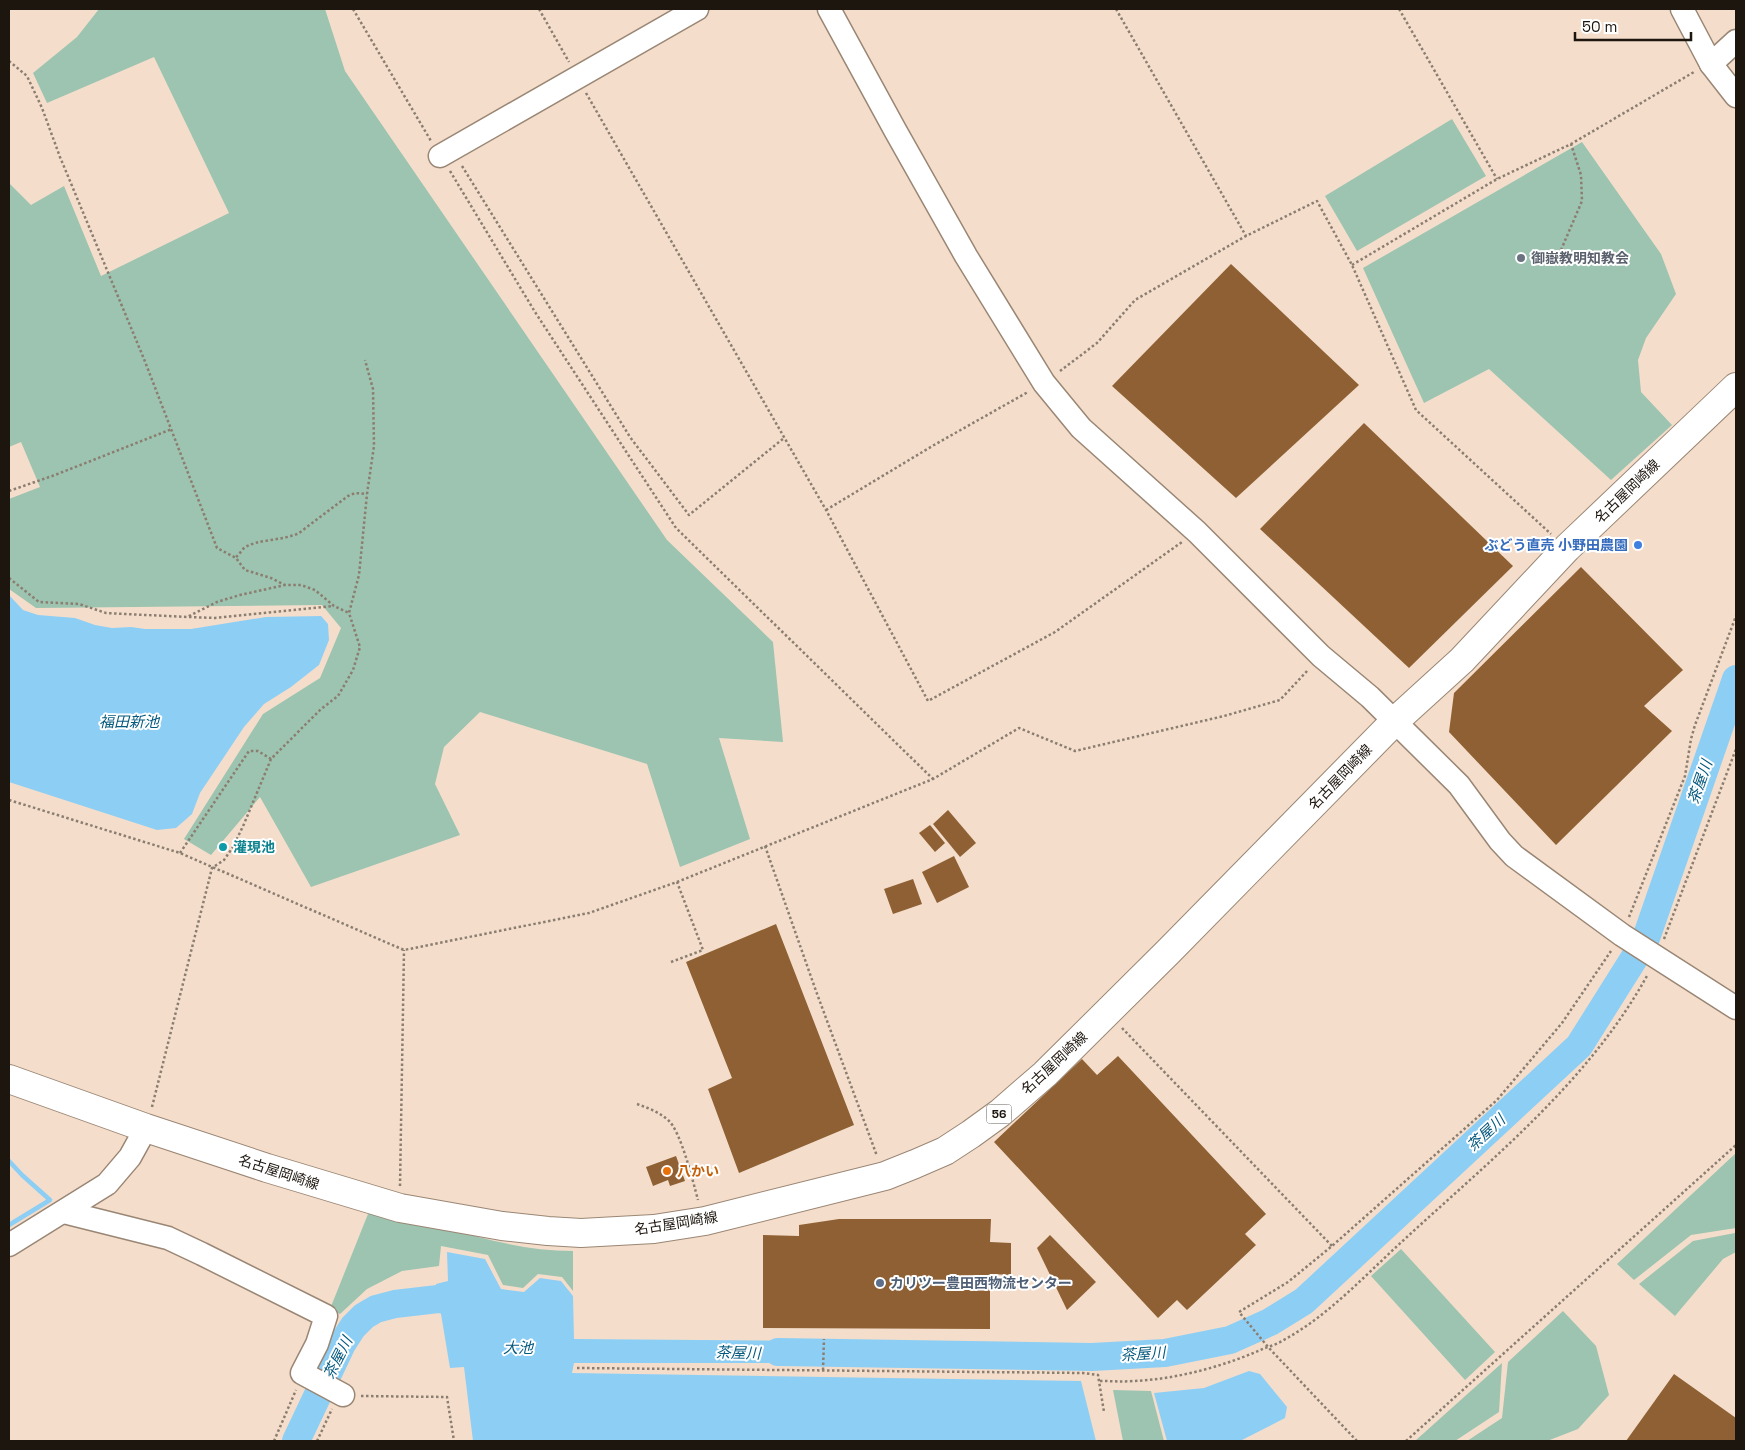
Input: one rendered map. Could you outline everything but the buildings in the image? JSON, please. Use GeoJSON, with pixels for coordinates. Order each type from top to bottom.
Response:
{"type":"FeatureCollection","features":[{"type":"Feature","properties":{"kind":"main road","name":"名古屋岡崎線"},"geometry":{"type":"LineString","coordinates":[[9,1079],[146,1128],[309,1182],[400,1208],[502,1226],[581,1232],[654,1229],[705,1221],[885,1176],[915,1164],[945,1150],[1000,1113],[1045,1074],[1395,721],[1462,660],[1567,548],[1736,387]]}},
{"type":"Feature","properties":{"kind":"street"},"geometry":{"type":"LineString","coordinates":[[446,153],[696,9]]}},
{"type":"Feature","properties":{"kind":"street"},"geometry":{"type":"LineString","coordinates":[[829,9],[966,256],[1044,383],[1082,428],[1197,532],[1321,656],[1370,697],[1395,721],[1459,785],[1514,856],[1622,935],[1736,1008]]}},
{"type":"Feature","properties":{"kind":"street"},"geometry":{"type":"LineString","coordinates":[[1682,9],[1711,64],[1736,96]]}},
{"type":"Feature","properties":{"kind":"street"},"geometry":{"type":"LineString","coordinates":[[1711,64],[1736,41]]}},
{"type":"Feature","properties":{"kind":"street"},"geometry":{"type":"LineString","coordinates":[[9,1245],[107,1184],[130,1157],[146,1128]]}},
{"type":"Feature","properties":{"kind":"street"},"geometry":{"type":"LineString","coordinates":[[64,1212],[168,1238],[326,1316],[317,1344],[302,1374],[343,1396]]}},
{"type":"Feature","properties":{"kind":"path"},"geometry":{"type":"LineString","coordinates":[[353,9],[630,437],[689,514],[784,438]]}},
{"type":"Feature","properties":{"kind":"path"},"geometry":{"type":"LineString","coordinates":[[539,9],[826,510],[928,700],[1055,632],[1197,532]]}},
{"type":"Feature","properties":{"kind":"path"},"geometry":{"type":"LineString","coordinates":[[1116,9],[1246,236]]}},
{"type":"Feature","properties":{"kind":"path"},"geometry":{"type":"LineString","coordinates":[[1399,9],[1497,179]]}},
{"type":"Feature","properties":{"kind":"path"},"geometry":{"type":"LineString","coordinates":[[9,61],[27,76],[42,108],[60,158],[78,197],[172,429],[217,548],[236,558],[245,570],[272,578],[285,586]]}},
{"type":"Feature","properties":{"kind":"path"},"geometry":{"type":"LineString","coordinates":[[1352,265],[1497,179],[1571,144],[1690,74],[1711,64]]}},
{"type":"Feature","properties":{"kind":"path"},"geometry":{"type":"LineString","coordinates":[[1561,250],[1582,201],[1581,175],[1571,144]]}},
{"type":"Feature","properties":{"kind":"path"},"geometry":{"type":"LineString","coordinates":[[446,153],[535,312],[676,528],[933,779]]}},
{"type":"Feature","properties":{"kind":"path"},"geometry":{"type":"LineString","coordinates":[[826,510],[934,445],[1044,383],[1097,343],[1135,300],[1246,236],[1317,201],[1352,265],[1416,410],[1567,548]]}},
{"type":"Feature","properties":{"kind":"path"},"geometry":{"type":"LineString","coordinates":[[146,1128],[212,868],[224,860],[232,848],[271,759],[321,709],[338,696],[353,670],[360,648],[348,613],[359,574],[374,446],[372,418],[373,389],[365,360]]}},
{"type":"Feature","properties":{"kind":"path"},"geometry":{"type":"LineString","coordinates":[[9,491],[172,429]]}},
{"type":"Feature","properties":{"kind":"path"},"geometry":{"type":"LineString","coordinates":[[236,558],[244,548],[252,544],[290,538],[348,496],[355,493],[367,494]]}},
{"type":"Feature","properties":{"kind":"path"},"geometry":{"type":"LineString","coordinates":[[9,578],[39,602],[79,604],[106,613],[215,618],[334,606]]}},
{"type":"Feature","properties":{"kind":"path"},"geometry":{"type":"LineString","coordinates":[[187,617],[217,602],[232,597],[285,586],[301,585],[315,590],[334,606],[348,613]]}},
{"type":"Feature","properties":{"kind":"path"},"geometry":{"type":"LineString","coordinates":[[1357,1441],[1268,1347],[1239,1312],[1288,1282],[1332,1246],[1497,1100],[1562,1023],[1622,935],[1685,776],[1695,725],[1736,616]]}},
{"type":"Feature","properties":{"kind":"path"},"geometry":{"type":"LineString","coordinates":[[9,800],[180,853],[404,950],[589,913],[677,882],[933,779],[1019,728],[1075,751],[1224,716],[1280,700],[1321,656]]}},
{"type":"Feature","properties":{"kind":"path"},"geometry":{"type":"LineString","coordinates":[[1100,1381],[1134,1381],[1190,1373],[1238,1360],[1280,1342],[1318,1317],[1367,1274],[1514,1138],[1571,1082],[1609,1036],[1627,1010],[1657,958],[1736,749]]}},
{"type":"Feature","properties":{"kind":"path"},"geometry":{"type":"LineString","coordinates":[[180,853],[249,751],[258,751],[271,759]]}},
{"type":"Feature","properties":{"kind":"path"},"geometry":{"type":"LineString","coordinates":[[765,845],[816,991],[885,1176]]}},
{"type":"Feature","properties":{"kind":"path"},"geometry":{"type":"LineString","coordinates":[[671,962],[703,950],[677,882]]}},
{"type":"Feature","properties":{"kind":"path"},"geometry":{"type":"LineString","coordinates":[[400,1208],[404,950]]}},
{"type":"Feature","properties":{"kind":"path"},"geometry":{"type":"LineString","coordinates":[[1107,1013],[1332,1246]]}},
{"type":"Feature","properties":{"kind":"path"},"geometry":{"type":"LineString","coordinates":[[637,1104],[653,1110],[670,1120],[678,1135],[705,1221]]}},
{"type":"Feature","properties":{"kind":"path"},"geometry":{"type":"LineString","coordinates":[[1406,1441],[1736,1145]]}},
{"type":"Feature","properties":{"kind":"path"},"geometry":{"type":"LineString","coordinates":[[823,1370],[824,1339]]}},
{"type":"Feature","properties":{"kind":"path"},"geometry":{"type":"LineString","coordinates":[[577,1368],[1083,1373],[1098,1375],[1104,1412]]}},
{"type":"Feature","properties":{"kind":"path"},"geometry":{"type":"LineString","coordinates":[[274,1441],[302,1374]]}},
{"type":"Feature","properties":{"kind":"path"},"geometry":{"type":"LineString","coordinates":[[316,1441],[330,1411],[343,1396],[447,1397],[454,1441]]}},
{"type":"Feature","properties":{"kind":"green space"},"geometry":{"type":"Polygon","coordinates":[[[99,9],[325,9],[345,71],[667,540],[773,642],[783,742],[719,738],[750,839],[680,867],[647,764],[480,712],[444,747],[435,784],[460,835],[311,887],[260,797],[211,855],[184,839],[263,714],[320,678],[341,628],[322,605],[36,608],[9,589],[9,499],[40,487],[21,442],[9,447],[9,183],[31,205],[64,186],[101,276],[229,213],[154,57],[47,103],[33,73],[77,37],[99,9]]]}},
{"type":"Feature","properties":{"kind":"green space"},"geometry":{"type":"Polygon","coordinates":[[[1452,119],[1486,176],[1357,251],[1325,196],[1452,119]]]}},
{"type":"Feature","properties":{"kind":"green space"},"geometry":{"type":"Polygon","coordinates":[[[1582,142],[1661,254],[1676,294],[1646,338],[1638,360],[1641,392],[1672,425],[1611,480],[1489,369],[1424,403],[1363,268],[1582,142]]]}},
{"type":"Feature","properties":{"kind":"green space"},"geometry":{"type":"Polygon","coordinates":[[[1736,1153],[1736,1228],[1691,1235],[1634,1280],[1617,1264],[1736,1153]]]}},
{"type":"Feature","properties":{"kind":"green space"},"geometry":{"type":"Polygon","coordinates":[[[372,1204],[446,1228],[496,1241],[547,1250],[573,1251],[573,1291],[562,1277],[538,1274],[523,1288],[503,1285],[488,1255],[441,1246],[439,1266],[402,1271],[367,1289],[340,1314],[330,1309],[372,1204]]]}},
{"type":"Feature","properties":{"kind":"green space"},"geometry":{"type":"Polygon","coordinates":[[[1735,1233],[1736,1252],[1723,1259],[1675,1316],[1639,1284],[1693,1241],[1735,1233]]]}},
{"type":"Feature","properties":{"kind":"green space"},"geometry":{"type":"Polygon","coordinates":[[[1401,1249],[1495,1352],[1465,1380],[1371,1276],[1401,1249]]]}},
{"type":"Feature","properties":{"kind":"green space"},"geometry":{"type":"Polygon","coordinates":[[[1563,1311],[1596,1346],[1609,1395],[1578,1429],[1547,1441],[1467,1441],[1502,1418],[1508,1362],[1563,1311]]]}},
{"type":"Feature","properties":{"kind":"green space"},"geometry":{"type":"Polygon","coordinates":[[[1502,1363],[1499,1412],[1455,1441],[1415,1441],[1502,1363]]]}},
{"type":"Feature","properties":{"kind":"green space"},"geometry":{"type":"Polygon","coordinates":[[[1113,1390],[1151,1391],[1164,1441],[1123,1441],[1113,1390]]]}},
{"type":"Feature","properties":{"kind":"water","name":"福田新池"},"geometry":{"type":"Polygon","coordinates":[[[9,595],[23,610],[38,615],[75,618],[95,625],[112,628],[191,629],[266,617],[321,616],[328,624],[329,640],[319,665],[291,687],[264,704],[244,727],[200,793],[192,814],[176,828],[157,830],[9,782],[9,595]]]}},
{"type":"Feature","properties":{"kind":"water","name":"大池"},"geometry":{"type":"Polygon","coordinates":[[[447,1252],[485,1259],[501,1289],[524,1292],[540,1278],[561,1281],[573,1296],[574,1339],[817,1341],[816,1363],[574,1363],[572,1373],[1081,1381],[1096,1441],[473,1441],[464,1367],[450,1368],[436,1284],[448,1281],[447,1252]]]}},
{"type":"Feature","properties":{"kind":"water"},"geometry":{"type":"Polygon","coordinates":[[[1249,1371],[1260,1374],[1287,1407],[1285,1418],[1240,1441],[1167,1441],[1154,1393],[1204,1388],[1249,1371]]]}},
{"type":"Feature","properties":{"kind":"waterway","name":"茶屋川"},"geometry":{"type":"LineString","coordinates":[[778,1352],[1092,1357],[1165,1353],[1230,1340],[1270,1322],[1304,1301],[1579,1046],[1645,941],[1736,679]]}},
{"type":"Feature","properties":{"kind":"waterway"},"geometry":{"type":"LineString","coordinates":[[9,1161],[50,1200],[9,1225]]}},
{"type":"Feature","properties":{"kind":"waterway","name":"茶屋川"},"geometry":{"type":"LineString","coordinates":[[296,1441],[342,1344],[353,1327],[364,1316],[376,1309],[395,1304],[438,1299],[476,1305]]}},
{"type":"Feature","properties":{"kind":"place","name":"御嶽教明知教会"},"geometry":{"type":"Point","coordinates":[1521,258]}},
{"type":"Feature","properties":{"kind":"place","name":"ぶどう直売 小野田農園"},"geometry":{"type":"Point","coordinates":[1638,545]}},
{"type":"Feature","properties":{"kind":"place","name":"灌現池"},"geometry":{"type":"Point","coordinates":[223,847]}},
{"type":"Feature","properties":{"kind":"place","name":"八かい"},"geometry":{"type":"Point","coordinates":[667,1171]}},
{"type":"Feature","properties":{"kind":"place","name":"カリツー豊田西物流センター"},"geometry":{"type":"Point","coordinates":[880,1283]}}]}
